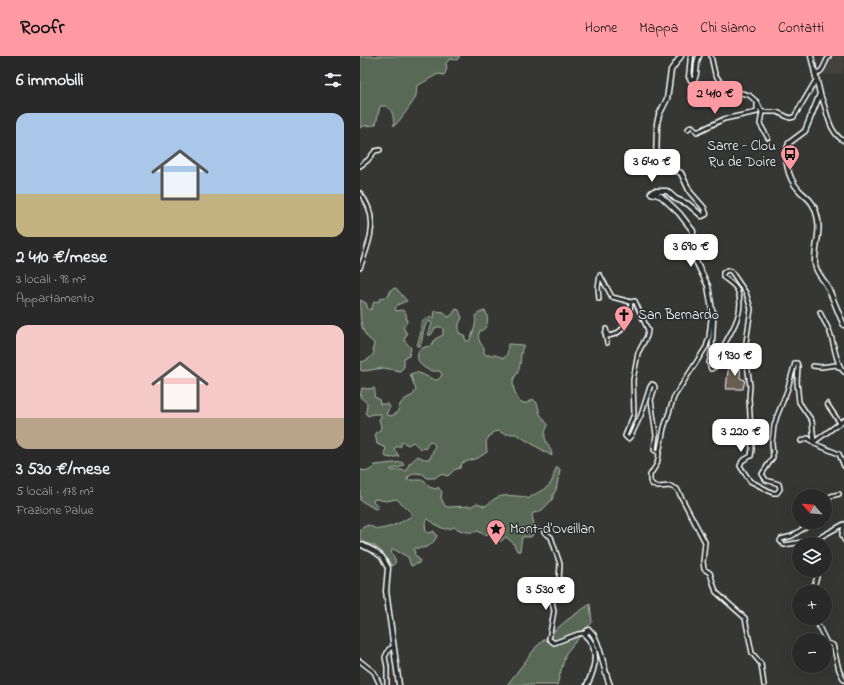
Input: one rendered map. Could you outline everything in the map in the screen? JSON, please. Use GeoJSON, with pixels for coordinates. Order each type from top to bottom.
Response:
{"type":"FeatureCollection","features":[{"type":"Feature","properties":{"kind":"street"},"geometry":{"type":"LineString","coordinates":[[681,56],[671,70],[667,98],[659,114],[657,123],[656,164],[658,168],[673,169],[681,173],[690,192],[706,212],[706,215],[702,216],[688,204],[676,199],[667,191],[663,190],[651,192],[652,194],[660,196],[688,223],[694,231],[692,253],[708,286],[712,310],[714,312],[712,350],[709,363],[711,368],[715,367],[717,357],[734,329],[738,316],[738,292],[734,285],[723,276],[723,273],[727,270],[730,272],[746,293],[751,309],[745,349],[750,386],[749,398],[753,439],[751,456],[742,461],[740,466],[748,479],[773,493],[777,493],[780,489],[779,484],[766,480],[762,474],[773,457],[772,439],[775,421],[787,391],[793,366],[796,363],[798,366],[799,402],[812,421],[814,442]]}},
{"type":"Feature","properties":{"kind":"street"},"geometry":{"type":"LineString","coordinates":[[691,56],[690,78],[694,80],[696,77],[697,60],[699,56]]}},
{"type":"Feature","properties":{"kind":"street"},"geometry":{"type":"LineString","coordinates":[[711,56],[715,74],[723,85],[729,90],[746,93],[757,102],[762,112],[760,124],[768,138]]}},
{"type":"Feature","properties":{"kind":"street"},"geometry":{"type":"LineString","coordinates":[[811,56],[816,80],[828,120],[836,134],[844,141]]}},
{"type":"Feature","properties":{"kind":"street"},"geometry":{"type":"LineString","coordinates":[[815,75],[820,73],[823,69],[829,56]]}},
{"type":"Feature","properties":{"kind":"street"},"geometry":{"type":"LineString","coordinates":[[762,112],[777,112],[792,118],[816,80]]}},
{"type":"Feature","properties":{"kind":"street"},"geometry":{"type":"LineString","coordinates":[[820,94],[806,131],[789,143],[787,163],[793,183],[810,199],[818,216],[819,236],[816,269],[828,287],[844,325]]}},
{"type":"Feature","properties":{"kind":"street"},"geometry":{"type":"LineString","coordinates":[[688,129],[691,126],[697,132],[724,119],[756,112],[757,102]]}},
{"type":"Feature","properties":{"kind":"street"},"geometry":{"type":"LineString","coordinates":[[360,166],[368,160],[375,151],[380,150]]}},
{"type":"Feature","properties":{"kind":"street"},"geometry":{"type":"LineString","coordinates":[[360,193],[369,207],[371,236],[360,268]]}},
{"type":"Feature","properties":{"kind":"street"},"geometry":{"type":"LineString","coordinates":[[599,299],[598,288],[600,275],[612,297],[631,302],[635,301],[648,330],[647,336],[638,353],[633,380],[634,414],[625,436],[628,439],[631,436],[641,415],[650,387],[652,384],[654,385],[651,404],[656,435],[654,450],[658,453]]}},
{"type":"Feature","properties":{"kind":"street"},"geometry":{"type":"LineString","coordinates":[[608,343],[604,335],[606,329],[608,336],[618,333],[630,316],[631,302]]}},
{"type":"Feature","properties":{"kind":"street"},"geometry":{"type":"LineString","coordinates":[[712,310],[710,337],[706,347],[674,397],[664,428],[657,464],[650,475],[650,481],[653,485],[658,487],[670,486],[677,489],[705,542],[703,562],[704,568],[710,574],[716,592],[745,618],[752,653],[761,664],[764,685]]}},
{"type":"Feature","properties":{"kind":"street"},"geometry":{"type":"LineString","coordinates":[[820,312],[829,330],[843,370]]}},
{"type":"Feature","properties":{"kind":"street"},"geometry":{"type":"LineString","coordinates":[[813,366],[821,367],[836,365],[843,370]]}},
{"type":"Feature","properties":{"kind":"street"},"geometry":{"type":"LineString","coordinates":[[827,404],[840,423]]}},
{"type":"Feature","properties":{"kind":"street"},"geometry":{"type":"LineString","coordinates":[[814,442],[844,420]]}},
{"type":"Feature","properties":{"kind":"street"},"geometry":{"type":"LineString","coordinates":[[801,440],[808,438],[839,454],[844,466]]}},
{"type":"Feature","properties":{"kind":"street"},"geometry":{"type":"LineString","coordinates":[[832,496],[839,494]]}},
{"type":"Feature","properties":{"kind":"street"},"geometry":{"type":"LineString","coordinates":[[802,529],[792,536],[781,539],[780,541],[782,544],[815,540],[844,524]]}},
{"type":"Feature","properties":{"kind":"street"},"geometry":{"type":"LineString","coordinates":[[844,524],[842,535],[844,540]]}},
{"type":"Feature","properties":{"kind":"street"},"geometry":{"type":"LineString","coordinates":[[544,532],[551,537],[560,564],[559,580],[551,596],[554,611],[549,639],[554,642],[578,634],[586,633],[589,630],[594,635],[603,657],[606,677],[610,685]]}},
{"type":"Feature","properties":{"kind":"street"},"geometry":{"type":"LineString","coordinates":[[360,544],[382,557],[388,568],[386,591],[399,685]]}},
{"type":"Feature","properties":{"kind":"street"},"geometry":{"type":"LineString","coordinates":[[814,585],[817,577]]}},
{"type":"Feature","properties":{"kind":"street"},"geometry":{"type":"LineString","coordinates":[[818,625],[827,643],[833,645],[838,670],[844,680]]}},
{"type":"Feature","properties":{"kind":"street"},"geometry":{"type":"LineString","coordinates":[[586,633],[586,636],[590,639],[593,646],[596,658],[593,673],[587,685]]}},
{"type":"Feature","properties":{"kind":"street"},"geometry":{"type":"LineString","coordinates":[[387,685],[384,657],[394,646]]}},
{"type":"Feature","properties":{"kind":"street"},"geometry":{"type":"LineString","coordinates":[[360,661],[374,672],[380,685]]}},
{"type":"Feature","properties":{"kind":"shaded area"},"geometry":{"type":"Polygon","coordinates":[[[830,56],[844,56],[844,68],[842,74],[824,75],[823,73],[826,62],[830,56]]]}},
{"type":"Feature","properties":{"kind":"green space"},"geometry":{"type":"Polygon","coordinates":[[[360,56],[460,56],[457,60],[450,59],[446,63],[447,69],[444,75],[438,74],[417,86],[414,101],[394,126],[393,114],[386,106],[380,106],[376,124],[360,128],[360,56]]]}},
{"type":"Feature","properties":{"kind":"green space"},"geometry":{"type":"Polygon","coordinates":[[[396,288],[407,301],[399,304],[395,308],[396,311],[402,310],[406,313],[407,322],[403,327],[407,334],[404,340],[411,348],[409,356],[404,358],[404,367],[400,371],[384,368],[364,371],[360,370],[360,362],[372,356],[374,352],[374,343],[369,339],[363,330],[360,300],[366,303],[368,309],[371,310],[374,302],[389,296],[390,290],[396,288]]]}},
{"type":"Feature","properties":{"kind":"green space"},"geometry":{"type":"Polygon","coordinates":[[[456,309],[459,310],[462,318],[459,324],[459,333],[464,335],[466,341],[469,341],[472,335],[475,325],[475,316],[484,311],[486,312],[487,323],[485,328],[480,331],[479,338],[486,355],[495,355],[504,358],[507,354],[508,344],[524,345],[519,369],[513,381],[514,388],[521,403],[527,403],[533,399],[537,403],[540,414],[548,425],[545,432],[545,437],[552,456],[516,434],[504,434],[499,431],[493,432],[486,441],[487,452],[478,458],[462,463],[460,468],[454,470],[448,476],[440,474],[435,478],[427,478],[423,474],[415,473],[408,477],[407,480],[424,480],[429,487],[436,489],[438,487],[442,492],[441,498],[445,506],[448,507],[472,506],[477,503],[485,506],[496,498],[503,496],[526,497],[528,499],[551,483],[556,468],[558,467],[560,470],[556,490],[553,498],[544,508],[539,512],[533,513],[532,516],[534,524],[538,528],[531,537],[522,537],[520,551],[517,551],[513,543],[506,537],[501,541],[496,540],[490,533],[485,535],[478,531],[465,532],[454,527],[446,529],[428,519],[425,523],[426,532],[429,533],[434,531],[437,536],[428,546],[415,548],[415,555],[420,560],[419,563],[411,566],[408,557],[393,549],[391,552],[396,562],[392,566],[381,551],[375,546],[360,541],[360,529],[368,525],[378,529],[388,527],[402,522],[412,515],[411,512],[396,499],[387,501],[375,499],[373,501],[378,508],[375,509],[360,500],[360,470],[369,471],[375,465],[402,462],[404,465],[399,468],[391,469],[392,471],[406,471],[409,464],[418,456],[424,459],[430,459],[435,445],[430,441],[426,448],[421,449],[413,442],[408,445],[403,442],[401,443],[401,446],[394,449],[399,456],[391,458],[386,457],[384,454],[386,448],[377,444],[375,433],[380,430],[381,427],[379,419],[381,414],[373,414],[368,416],[366,414],[367,403],[360,397],[362,388],[374,388],[374,397],[379,399],[380,404],[388,404],[390,407],[386,414],[391,416],[397,413],[402,402],[413,395],[416,390],[410,374],[418,373],[434,380],[438,380],[442,375],[440,371],[431,371],[426,369],[420,363],[418,355],[419,350],[427,346],[430,347],[435,339],[443,335],[443,329],[441,327],[436,327],[431,335],[428,335],[432,324],[430,321],[424,328],[420,346],[417,346],[421,332],[421,323],[425,318],[434,317],[435,311],[444,312],[448,317],[451,316],[456,309]]]}},
{"type":"Feature","properties":{"kind":"green space"},"geometry":{"type":"Polygon","coordinates":[[[590,604],[592,622],[566,653],[557,685],[507,685],[537,646],[567,620],[590,604]]]}},
{"type":"Feature","properties":{"kind":"building"},"geometry":{"type":"Polygon","coordinates":[[[741,362],[740,378],[745,380],[743,389],[726,389],[729,363],[741,362]]]}},
{"type":"Feature","properties":{"kind":"place","name":"Sarre - Clou Ru de Doire"},"geometry":{"type":"Point","coordinates":[790,171]}},
{"type":"Feature","properties":{"kind":"place","name":"San Bernardo"},"geometry":{"type":"Point","coordinates":[624,332]}},
{"type":"Feature","properties":{"kind":"place","name":"Mont-d'Oveillan"},"geometry":{"type":"Point","coordinates":[496,546]}}]}
